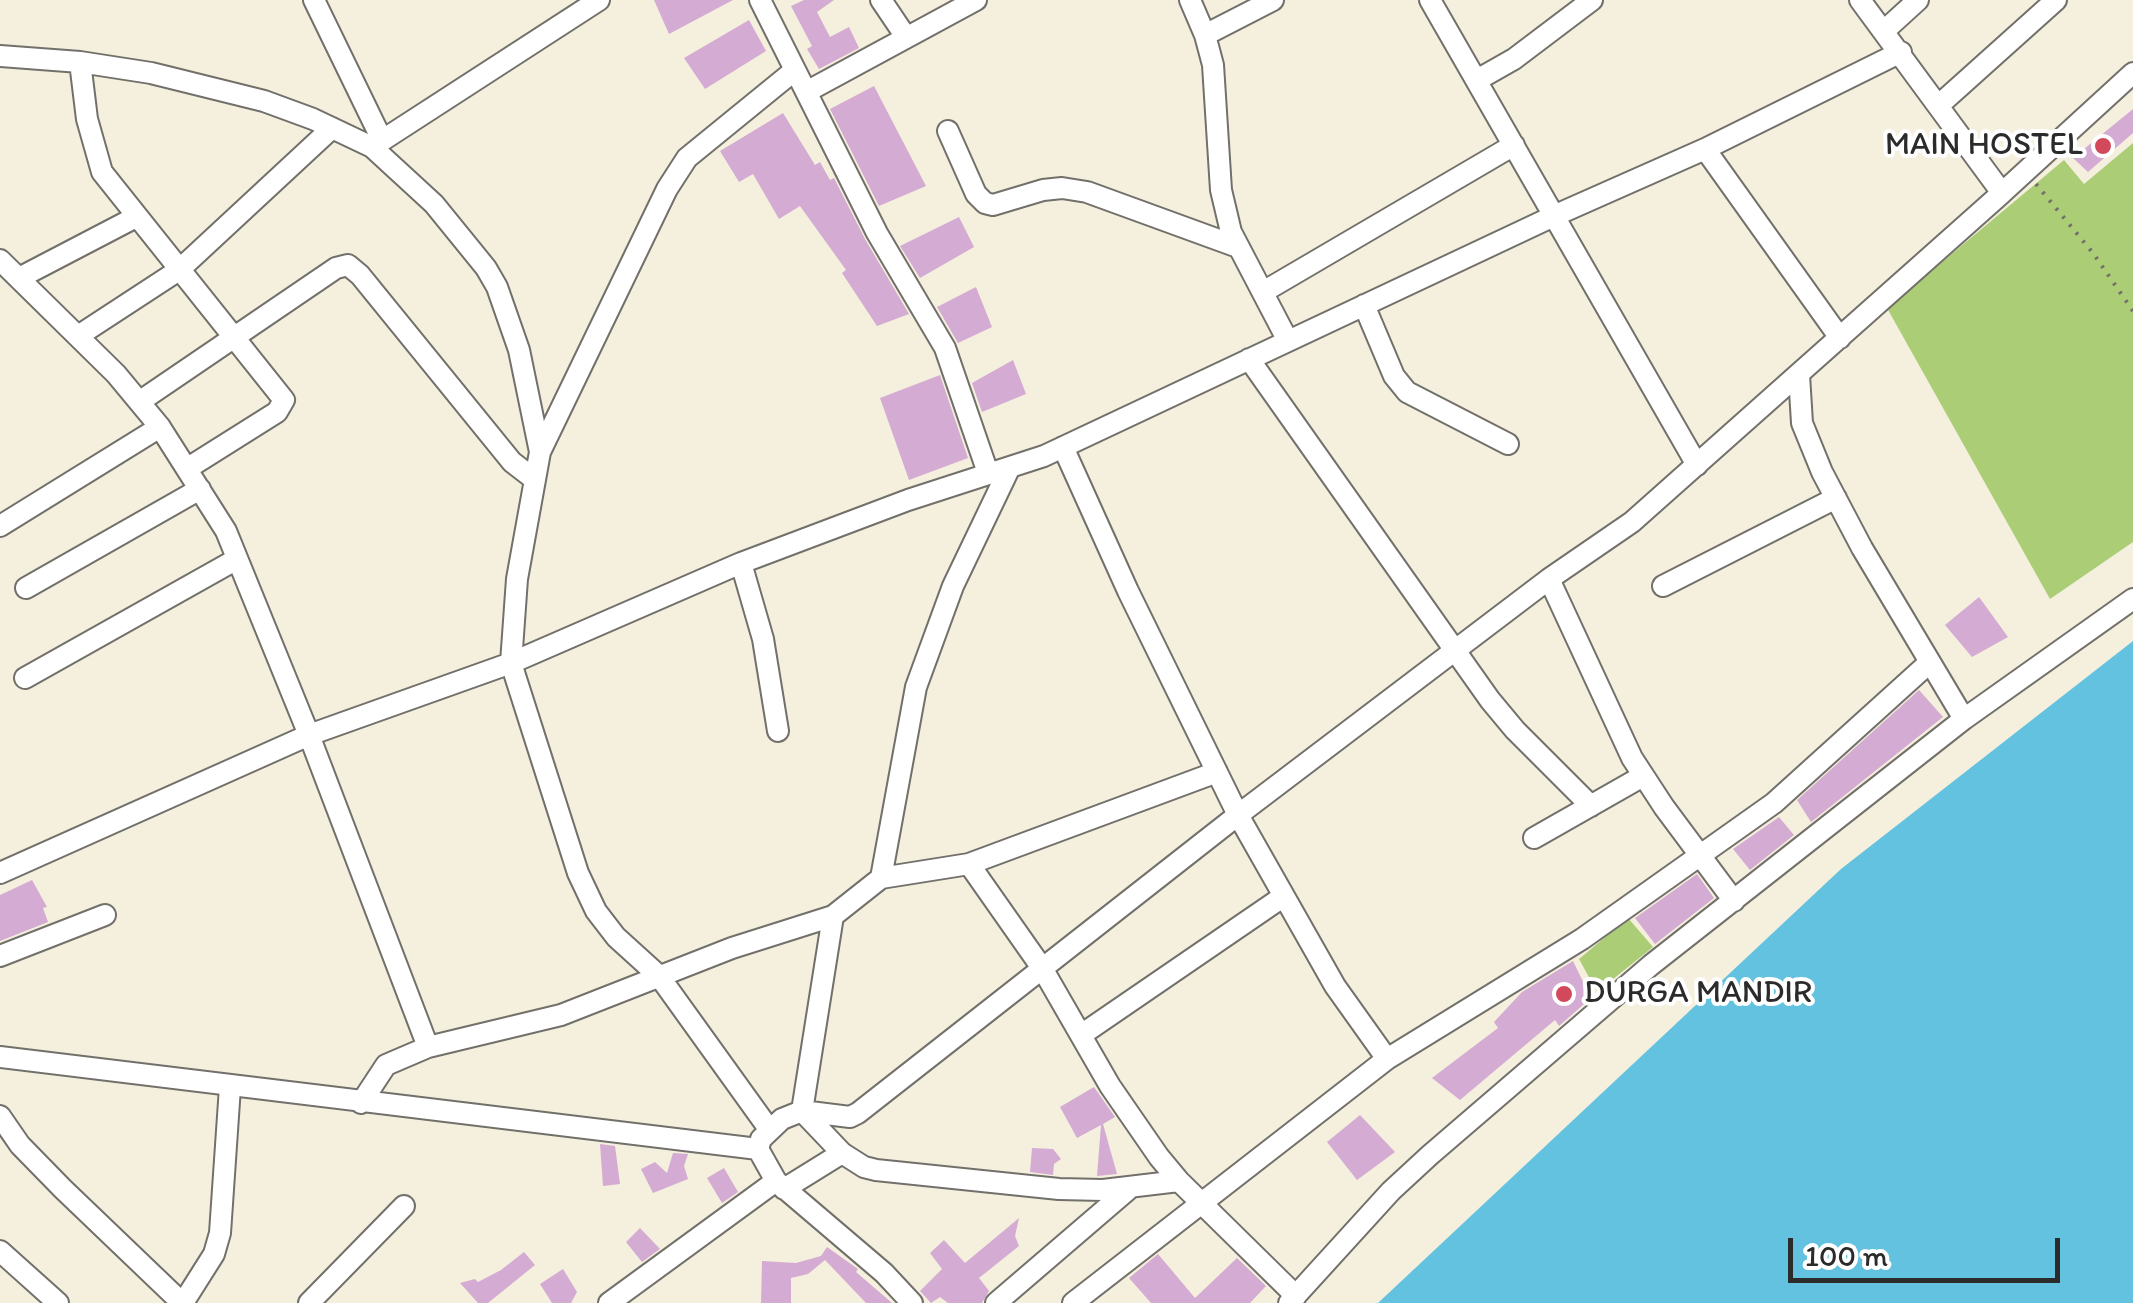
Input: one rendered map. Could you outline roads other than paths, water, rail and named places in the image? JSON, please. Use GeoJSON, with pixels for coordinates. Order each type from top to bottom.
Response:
{"type":"FeatureCollection","features":[{"type":"Feature","properties":{"kind":"street"},"geometry":{"type":"LineString","coordinates":[[314,0],[377,144],[434,204],[497,287],[519,350],[540,452]]}},
{"type":"Feature","properties":{"kind":"street"},"geometry":{"type":"LineString","coordinates":[[377,144],[599,0]]}},
{"type":"Feature","properties":{"kind":"street"},"geometry":{"type":"LineString","coordinates":[[881,0],[906,38]]}},
{"type":"Feature","properties":{"kind":"street"},"geometry":{"type":"LineString","coordinates":[[808,92],[976,0]]}},
{"type":"Feature","properties":{"kind":"street"},"geometry":{"type":"LineString","coordinates":[[1190,0],[1212,65],[1221,190],[1231,232],[1288,341]]}},
{"type":"Feature","properties":{"kind":"street"},"geometry":{"type":"LineString","coordinates":[[1205,35],[1273,0]]}},
{"type":"Feature","properties":{"kind":"street"},"geometry":{"type":"LineString","coordinates":[[1430,0],[1697,465]]}},
{"type":"Feature","properties":{"kind":"street"},"geometry":{"type":"LineString","coordinates":[[1477,80],[1514,59],[1592,0]]}},
{"type":"Feature","properties":{"kind":"street"},"geometry":{"type":"LineString","coordinates":[[1860,0],[2002,193]]}},
{"type":"Feature","properties":{"kind":"street"},"geometry":{"type":"LineString","coordinates":[[1884,31],[1918,0]]}},
{"type":"Feature","properties":{"kind":"street"},"geometry":{"type":"LineString","coordinates":[[1939,106],[2056,0]]}},
{"type":"Feature","properties":{"kind":"street"},"geometry":{"type":"LineString","coordinates":[[763,1],[877,232],[945,348],[988,473]]}},
{"type":"Feature","properties":{"kind":"street"},"geometry":{"type":"LineString","coordinates":[[0,873],[309,735],[511,663],[741,563],[1063,446],[1556,215],[1706,150],[1901,52]]}},
{"type":"Feature","properties":{"kind":"street"},"geometry":{"type":"LineString","coordinates":[[0,56],[151,72],[264,101],[377,144]]}},
{"type":"Feature","properties":{"kind":"street"},"geometry":{"type":"LineString","coordinates":[[80,62],[87,120],[102,172],[281,393],[282,405],[277,412],[188,468]]}},
{"type":"Feature","properties":{"kind":"street"},"geometry":{"type":"LineString","coordinates":[[769,1130],[660,976],[616,936],[596,911],[578,873],[511,663],[517,580],[540,452],[667,189],[687,158],[795,70]]}},
{"type":"Feature","properties":{"kind":"street"},"geometry":{"type":"LineString","coordinates":[[758,1150],[769,1130],[802,1112],[850,1117],[858,1113],[1238,815],[1632,522],[2026,174],[2133,72]]}},
{"type":"Feature","properties":{"kind":"street"},"geometry":{"type":"LineString","coordinates":[[78,336],[180,270],[332,128]]}},
{"type":"Feature","properties":{"kind":"street"},"geometry":{"type":"LineString","coordinates":[[948,130],[976,194],[988,205],[1043,190],[1087,192],[1238,247]]}},
{"type":"Feature","properties":{"kind":"street"},"geometry":{"type":"LineString","coordinates":[[1263,292],[1514,145]]}},
{"type":"Feature","properties":{"kind":"street"},"geometry":{"type":"LineString","coordinates":[[1706,150],[1840,338]]}},
{"type":"Feature","properties":{"kind":"street"},"geometry":{"type":"LineString","coordinates":[[19,278],[136,217]]}},
{"type":"Feature","properties":{"kind":"street"},"geometry":{"type":"LineString","coordinates":[[0,260],[78,336],[160,427],[226,531],[428,1047]]}},
{"type":"Feature","properties":{"kind":"street"},"geometry":{"type":"LineString","coordinates":[[139,402],[336,268],[348,265],[512,462],[534,478]]}},
{"type":"Feature","properties":{"kind":"street"},"geometry":{"type":"LineString","coordinates":[[1364,305],[1394,376],[1407,392],[1508,444]]}},
{"type":"Feature","properties":{"kind":"street"},"geometry":{"type":"LineString","coordinates":[[1249,359],[1454,653],[1514,730],[1591,806]]}},
{"type":"Feature","properties":{"kind":"street"},"geometry":{"type":"LineString","coordinates":[[1798,375],[1802,422],[1810,446],[1964,719]]}},
{"type":"Feature","properties":{"kind":"street"},"geometry":{"type":"LineString","coordinates":[[0,526],[160,427]]}},
{"type":"Feature","properties":{"kind":"street"},"geometry":{"type":"LineString","coordinates":[[1063,446],[1128,591],[1238,815],[1335,986],[1387,1059]]}},
{"type":"Feature","properties":{"kind":"street"},"geometry":{"type":"LineString","coordinates":[[881,878],[916,687],[952,586],[1010,467]]}},
{"type":"Feature","properties":{"kind":"street"},"geometry":{"type":"LineString","coordinates":[[26,588],[200,489]]}},
{"type":"Feature","properties":{"kind":"street"},"geometry":{"type":"LineString","coordinates":[[1664,586],[1836,498]]}},
{"type":"Feature","properties":{"kind":"street"},"geometry":{"type":"LineString","coordinates":[[25,678],[237,558]]}},
{"type":"Feature","properties":{"kind":"street"},"geometry":{"type":"LineString","coordinates":[[741,563],[762,639],[778,731]]}},
{"type":"Feature","properties":{"kind":"street"},"geometry":{"type":"LineString","coordinates":[[1549,580],[1643,776],[1734,901]]}},
{"type":"Feature","properties":{"kind":"street"},"geometry":{"type":"LineString","coordinates":[[969,864],[1042,968],[1110,1086],[1179,1181],[1293,1299],[1430,1154],[1651,965],[1964,719],[2133,598]]}},
{"type":"Feature","properties":{"kind":"street"},"geometry":{"type":"LineString","coordinates":[[1073,1303],[1387,1059],[1582,939],[1795,787],[1930,662]]}},
{"type":"Feature","properties":{"kind":"street"},"geometry":{"type":"LineString","coordinates":[[361,1103],[386,1065],[428,1047],[562,1015],[732,948],[833,916],[881,878],[969,864],[1217,772]]}},
{"type":"Feature","properties":{"kind":"street"},"geometry":{"type":"LineString","coordinates":[[1534,838],[1643,776]]}},
{"type":"Feature","properties":{"kind":"street"},"geometry":{"type":"LineString","coordinates":[[1080,1034],[1284,896]]}},
{"type":"Feature","properties":{"kind":"street"},"geometry":{"type":"LineString","coordinates":[[0,956],[106,914]]}},
{"type":"Feature","properties":{"kind":"street"},"geometry":{"type":"LineString","coordinates":[[802,1112],[833,916]]}},
{"type":"Feature","properties":{"kind":"street"},"geometry":{"type":"LineString","coordinates":[[0,1057],[758,1150]]}},
{"type":"Feature","properties":{"kind":"street"},"geometry":{"type":"LineString","coordinates":[[0,1116],[62,1189],[182,1303],[208,1265],[220,1232],[230,1087]]}},
{"type":"Feature","properties":{"kind":"street"},"geometry":{"type":"LineString","coordinates":[[802,1112],[842,1153],[876,1170],[1059,1189],[1130,1188],[1179,1181]]}},
{"type":"Feature","properties":{"kind":"street"},"geometry":{"type":"LineString","coordinates":[[758,1150],[780,1185],[884,1273],[912,1303]]}},
{"type":"Feature","properties":{"kind":"street"},"geometry":{"type":"LineString","coordinates":[[609,1303],[780,1185],[842,1153]]}},
{"type":"Feature","properties":{"kind":"street"},"geometry":{"type":"LineString","coordinates":[[996,1303],[1130,1188]]}},
{"type":"Feature","properties":{"kind":"street"},"geometry":{"type":"LineString","coordinates":[[309,1303],[404,1206]]}},
{"type":"Feature","properties":{"kind":"street"},"geometry":{"type":"LineString","coordinates":[[0,1251],[58,1303]]}},
{"type":"Feature","properties":{"kind":"water"},"geometry":{"type":"Polygon","coordinates":[[[2133,641],[2133,1303],[1378,1303],[1841,869],[2133,641]]]}},
{"type":"Feature","properties":{"kind":"place","name":"MAIN HOSTEL"},"geometry":{"type":"Point","coordinates":[2103,146]}},
{"type":"Feature","properties":{"kind":"place","name":"DURGA MANDIR"},"geometry":{"type":"Point","coordinates":[1564,994]}}]}
